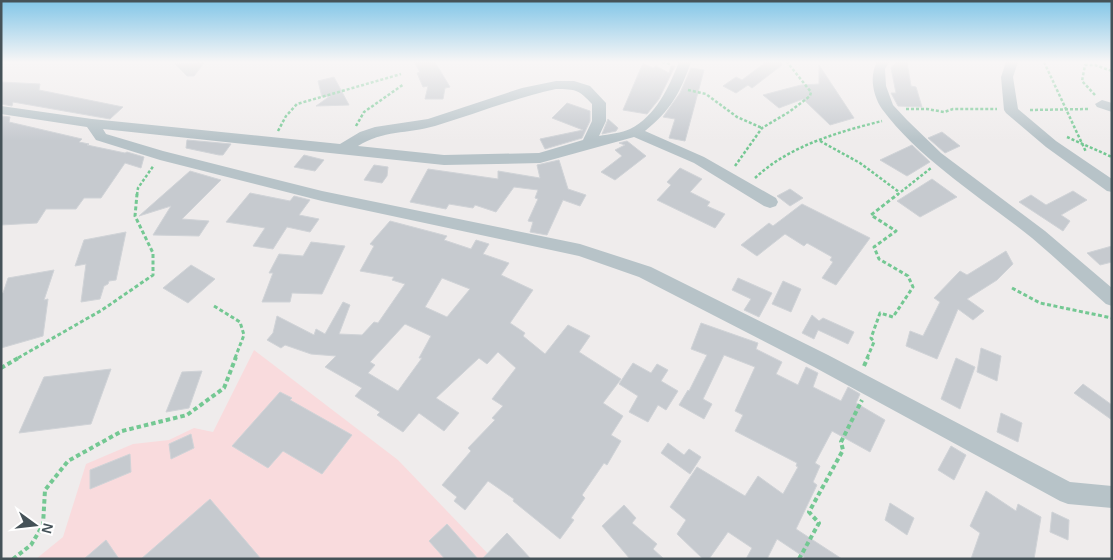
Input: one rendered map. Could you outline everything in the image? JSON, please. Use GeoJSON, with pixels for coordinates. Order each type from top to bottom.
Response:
{"type":"FeatureCollection","features":[{"type":"Feature","properties":{"kind":"street"},"geometry":{"type":"LineString","coordinates":[[342,150],[365,135],[380,130],[429,123],[541,88]]}},
{"type":"Feature","properties":{"kind":"street"},"geometry":{"type":"LineString","coordinates":[[583,88],[599,103],[600,121],[589,143]]}},
{"type":"Feature","properties":{"kind":"street"},"geometry":{"type":"LineString","coordinates":[[1,110],[92,123],[444,160],[513,160],[540,158],[589,143],[635,132],[656,114],[675,88]]}},
{"type":"Feature","properties":{"kind":"street"},"geometry":{"type":"LineString","coordinates":[[880,88],[888,106],[897,117],[942,160],[1039,234],[1112,299]]}},
{"type":"Feature","properties":{"kind":"street"},"geometry":{"type":"LineString","coordinates":[[1009,88],[1011,110],[1051,144],[1112,187]]}},
{"type":"Feature","properties":{"kind":"street"},"geometry":{"type":"LineString","coordinates":[[92,123],[101,137],[160,155],[322,196],[580,250],[645,272],[863,384],[1068,493],[1112,497]]}},
{"type":"Feature","properties":{"kind":"street"},"geometry":{"type":"LineString","coordinates":[[635,132],[699,160],[770,202]]}},
{"type":"Feature","properties":{"kind":"path"},"geometry":{"type":"LineString","coordinates":[[273,143],[284,118],[289,110],[297,104],[352,88]]}},
{"type":"Feature","properties":{"kind":"path"},"geometry":{"type":"LineString","coordinates":[[355,127],[364,112],[398,88]]}},
{"type":"Feature","properties":{"kind":"path"},"geometry":{"type":"LineString","coordinates":[[681,88],[706,94],[737,118],[762,128]]}},
{"type":"Feature","properties":{"kind":"path"},"geometry":{"type":"LineString","coordinates":[[728,177],[762,128],[789,112],[810,96],[811,92],[808,88]]}},
{"type":"Feature","properties":{"kind":"path"},"geometry":{"type":"LineString","coordinates":[[1056,88],[1088,154]]}},
{"type":"Feature","properties":{"kind":"path"},"geometry":{"type":"LineString","coordinates":[[747,188],[761,171],[792,153],[820,141],[897,117]]}},
{"type":"Feature","properties":{"kind":"path"},"geometry":{"type":"LineString","coordinates":[[820,141],[860,164],[899,192]]}},
{"type":"Feature","properties":{"kind":"path"},"geometry":{"type":"LineString","coordinates":[[1,368],[102,310],[153,275],[153,253],[135,216],[138,188],[160,155]]}},
{"type":"Feature","properties":{"kind":"path"},"geometry":{"type":"LineString","coordinates":[[799,559],[819,523],[809,512],[843,450],[842,442],[863,384],[874,342],[871,338],[880,313],[893,317],[913,287],[908,276],[880,259],[874,247],[896,231],[870,214],[886,204],[942,160]]}},
{"type":"Feature","properties":{"kind":"path"},"geometry":{"type":"LineString","coordinates":[[1012,288],[1040,303],[1112,318]]}},
{"type":"Feature","properties":{"kind":"path"},"geometry":{"type":"LineString","coordinates":[[13,559],[31,545],[43,525],[45,490],[68,461],[122,431],[187,416],[224,388],[244,335],[240,322],[214,306]]}},
{"type":"Feature","properties":{"kind":"shaded area"},"geometry":{"type":"Polygon","coordinates":[[[254,350],[398,460],[493,559],[36,559],[63,537],[86,464],[133,444],[169,440],[194,428],[213,432],[254,350]]]}},
{"type":"Feature","properties":{"kind":"building"},"geometry":{"type":"Polygon","coordinates":[[[1,88],[39,88],[39,90],[123,107],[110,119],[13,102],[12,106],[1,104],[1,88]]]}},
{"type":"Feature","properties":{"kind":"building"},"geometry":{"type":"Polygon","coordinates":[[[320,88],[340,88],[349,105],[316,106],[330,96],[322,97],[320,88]]]}},
{"type":"Feature","properties":{"kind":"building"},"geometry":{"type":"Polygon","coordinates":[[[428,88],[445,88],[443,99],[425,99],[428,88]]]}},
{"type":"Feature","properties":{"kind":"building"},"geometry":{"type":"Polygon","coordinates":[[[632,88],[664,88],[659,99],[647,114],[623,110],[632,88]]]}},
{"type":"Feature","properties":{"kind":"building"},"geometry":{"type":"Polygon","coordinates":[[[682,88],[699,88],[685,141],[669,138],[675,119],[663,117],[682,88]]]}},
{"type":"Feature","properties":{"kind":"building"},"geometry":{"type":"Polygon","coordinates":[[[727,88],[743,88],[736,93],[727,88]]]}},
{"type":"Feature","properties":{"kind":"building"},"geometry":{"type":"Polygon","coordinates":[[[789,88],[834,88],[854,118],[830,125],[803,99],[779,108],[763,95],[789,88]]]}},
{"type":"Feature","properties":{"kind":"building"},"geometry":{"type":"Polygon","coordinates":[[[895,88],[916,88],[922,107],[898,106],[891,93],[896,93],[895,88]]]}},
{"type":"Feature","properties":{"kind":"building"},"geometry":{"type":"Polygon","coordinates":[[[567,103],[590,111],[590,121],[582,138],[545,149],[540,139],[583,130],[552,118],[567,103]]]}},
{"type":"Feature","properties":{"kind":"building"},"geometry":{"type":"Polygon","coordinates":[[[1,116],[10,117],[9,122],[82,139],[79,142],[89,144],[87,145],[144,157],[141,168],[125,163],[101,198],[84,198],[76,209],[46,209],[37,223],[1,225],[1,116]]]}},
{"type":"Feature","properties":{"kind":"building"},"geometry":{"type":"Polygon","coordinates":[[[608,119],[618,128],[616,131],[602,134],[608,119]]]}},
{"type":"Feature","properties":{"kind":"building"},"geometry":{"type":"Polygon","coordinates":[[[942,132],[960,146],[945,153],[928,138],[942,132]]]}},
{"type":"Feature","properties":{"kind":"building"},"geometry":{"type":"Polygon","coordinates":[[[187,140],[231,144],[223,155],[219,155],[186,148],[187,140]]]}},
{"type":"Feature","properties":{"kind":"building"},"geometry":{"type":"Polygon","coordinates":[[[627,141],[646,156],[615,180],[601,172],[622,156],[615,150],[625,145],[619,143],[627,141]]]}},
{"type":"Feature","properties":{"kind":"building"},"geometry":{"type":"Polygon","coordinates":[[[912,145],[930,162],[907,176],[880,160],[912,145]]]}},
{"type":"Feature","properties":{"kind":"building"},"geometry":{"type":"Polygon","coordinates":[[[304,155],[324,160],[315,171],[294,167],[304,155]]]}},
{"type":"Feature","properties":{"kind":"building"},"geometry":{"type":"Polygon","coordinates":[[[559,160],[568,189],[586,195],[580,206],[563,200],[547,235],[530,232],[533,222],[528,221],[538,199],[535,198],[538,190],[514,187],[496,212],[475,205],[473,208],[449,204],[446,209],[410,202],[428,169],[498,179],[498,171],[540,178],[537,165],[559,160]]]}},
{"type":"Feature","properties":{"kind":"building"},"geometry":{"type":"Polygon","coordinates":[[[374,165],[388,167],[387,176],[382,183],[364,180],[374,165]]]}},
{"type":"Feature","properties":{"kind":"building"},"geometry":{"type":"Polygon","coordinates":[[[680,168],[702,179],[690,192],[710,202],[707,206],[725,214],[715,228],[657,200],[671,185],[667,182],[680,168]]]}},
{"type":"Feature","properties":{"kind":"building"},"geometry":{"type":"Polygon","coordinates":[[[190,171],[221,180],[182,219],[209,221],[199,236],[153,235],[171,206],[139,216],[190,171]]]}},
{"type":"Feature","properties":{"kind":"building"},"geometry":{"type":"Polygon","coordinates":[[[932,179],[957,197],[920,217],[897,201],[932,179]]]}},
{"type":"Feature","properties":{"kind":"building"},"geometry":{"type":"Polygon","coordinates":[[[790,189],[803,198],[790,206],[777,196],[790,189]]]}},
{"type":"Feature","properties":{"kind":"building"},"geometry":{"type":"Polygon","coordinates":[[[1073,191],[1087,200],[1061,215],[1070,221],[1063,231],[1019,202],[1031,195],[1046,205],[1073,191]]]}},
{"type":"Feature","properties":{"kind":"building"},"geometry":{"type":"Polygon","coordinates":[[[250,193],[290,201],[294,196],[310,200],[299,215],[319,219],[310,232],[287,227],[273,249],[253,246],[265,228],[226,222],[250,193]]]}},
{"type":"Feature","properties":{"kind":"building"},"geometry":{"type":"Polygon","coordinates":[[[802,204],[870,238],[836,285],[822,278],[833,262],[830,260],[832,257],[807,243],[804,246],[785,234],[757,256],[741,245],[769,223],[773,226],[802,204]]]}},
{"type":"Feature","properties":{"kind":"building"},"geometry":{"type":"Polygon","coordinates":[[[390,221],[447,236],[444,240],[471,249],[476,240],[489,244],[483,254],[509,263],[501,275],[533,290],[510,323],[525,333],[523,336],[545,354],[568,325],[590,336],[579,352],[621,379],[603,403],[623,416],[611,435],[621,441],[607,465],[604,463],[582,495],[585,498],[571,518],[574,520],[560,539],[513,501],[514,499],[488,481],[465,510],[454,501],[457,497],[442,485],[471,451],[468,448],[495,420],[492,418],[503,406],[492,399],[516,368],[498,352],[487,364],[479,358],[436,398],[459,413],[444,431],[419,413],[403,432],[377,415],[380,412],[355,396],[362,388],[325,367],[336,356],[311,354],[285,345],[281,348],[267,340],[273,333],[277,316],[314,335],[316,329],[325,334],[343,302],[350,305],[339,334],[362,335],[374,322],[378,323],[405,284],[392,280],[394,277],[360,271],[374,246],[370,244],[390,221]],[[442,278],[425,307],[447,317],[470,289],[442,278]],[[405,324],[370,362],[375,365],[368,373],[398,391],[422,358],[419,358],[431,336],[405,324]]]}},
{"type":"Feature","properties":{"kind":"building"},"geometry":{"type":"Polygon","coordinates":[[[126,232],[116,280],[109,281],[104,286],[100,299],[81,302],[86,264],[75,266],[84,240],[126,232]]]}},
{"type":"Feature","properties":{"kind":"building"},"geometry":{"type":"Polygon","coordinates":[[[311,242],[345,246],[322,294],[292,293],[290,302],[262,302],[273,273],[269,273],[279,254],[303,256],[311,242]]]}},
{"type":"Feature","properties":{"kind":"building"},"geometry":{"type":"Polygon","coordinates":[[[1112,246],[1112,262],[1100,265],[1087,253],[1112,246]]]}},
{"type":"Feature","properties":{"kind":"building"},"geometry":{"type":"Polygon","coordinates":[[[1006,251],[1013,264],[997,280],[967,299],[984,311],[973,320],[958,309],[937,359],[906,346],[910,331],[923,336],[940,302],[934,298],[960,271],[967,275],[1006,251]]]}},
{"type":"Feature","properties":{"kind":"building"},"geometry":{"type":"Polygon","coordinates":[[[191,265],[215,279],[188,303],[163,288],[191,265]]]}},
{"type":"Feature","properties":{"kind":"building"},"geometry":{"type":"Polygon","coordinates":[[[54,270],[44,300],[48,299],[43,336],[1,348],[1,293],[3,293],[8,278],[54,270]]]}},
{"type":"Feature","properties":{"kind":"building"},"geometry":{"type":"Polygon","coordinates":[[[738,278],[772,293],[759,317],[744,310],[751,299],[732,290],[738,278]]]}},
{"type":"Feature","properties":{"kind":"building"},"geometry":{"type":"Polygon","coordinates":[[[783,281],[801,289],[791,312],[772,304],[783,281]]]}},
{"type":"Feature","properties":{"kind":"building"},"geometry":{"type":"Polygon","coordinates":[[[812,315],[819,321],[823,318],[854,332],[848,344],[818,330],[814,339],[802,333],[812,315]]]}},
{"type":"Feature","properties":{"kind":"building"},"geometry":{"type":"Polygon","coordinates":[[[701,323],[758,343],[756,349],[782,362],[776,374],[798,385],[806,367],[818,373],[813,387],[841,401],[848,387],[860,394],[856,403],[885,420],[870,452],[832,431],[815,463],[820,466],[813,482],[817,485],[796,529],[842,559],[807,559],[777,539],[767,559],[746,559],[752,548],[728,532],[709,559],[703,559],[677,534],[686,520],[670,507],[697,467],[745,496],[758,476],[783,494],[798,467],[796,466],[797,463],[735,431],[743,415],[735,411],[755,367],[724,355],[703,399],[712,404],[704,419],[679,405],[689,391],[707,355],[691,349],[701,323]]]}},
{"type":"Feature","properties":{"kind":"building"},"geometry":{"type":"Polygon","coordinates":[[[981,348],[1001,356],[997,381],[977,372],[981,348]]]}},
{"type":"Feature","properties":{"kind":"building"},"geometry":{"type":"Polygon","coordinates":[[[956,358],[975,367],[960,409],[941,399],[956,358]]]}},
{"type":"Feature","properties":{"kind":"building"},"geometry":{"type":"Polygon","coordinates":[[[633,363],[651,373],[657,364],[668,370],[661,381],[678,391],[666,410],[658,405],[648,422],[629,412],[638,396],[619,384],[633,363]]]}},
{"type":"Feature","properties":{"kind":"building"},"geometry":{"type":"Polygon","coordinates":[[[111,369],[91,424],[19,433],[44,377],[111,369]]]}},
{"type":"Feature","properties":{"kind":"building"},"geometry":{"type":"Polygon","coordinates":[[[202,371],[189,408],[166,412],[182,372],[202,371]]]}},
{"type":"Feature","properties":{"kind":"building"},"geometry":{"type":"Polygon","coordinates":[[[1083,384],[1112,405],[1112,420],[1074,393],[1083,384]]]}},
{"type":"Feature","properties":{"kind":"building"},"geometry":{"type":"Polygon","coordinates":[[[280,392],[292,398],[290,400],[352,435],[322,474],[283,451],[268,468],[232,446],[280,392]]]}},
{"type":"Feature","properties":{"kind":"building"},"geometry":{"type":"Polygon","coordinates":[[[1001,413],[1022,423],[1018,442],[997,432],[1001,413]]]}},
{"type":"Feature","properties":{"kind":"building"},"geometry":{"type":"Polygon","coordinates":[[[191,434],[194,448],[171,459],[169,444],[191,434]]]}},
{"type":"Feature","properties":{"kind":"building"},"geometry":{"type":"Polygon","coordinates":[[[668,443],[684,455],[689,449],[701,457],[690,474],[661,453],[668,443]]]}},
{"type":"Feature","properties":{"kind":"building"},"geometry":{"type":"Polygon","coordinates":[[[951,446],[966,455],[954,480],[938,470],[951,446]]]}},
{"type":"Feature","properties":{"kind":"building"},"geometry":{"type":"Polygon","coordinates":[[[130,454],[131,472],[90,489],[90,470],[130,454]]]}},
{"type":"Feature","properties":{"kind":"building"},"geometry":{"type":"Polygon","coordinates":[[[986,491],[1016,511],[1018,504],[1041,517],[1034,559],[971,559],[980,533],[970,526],[986,491]]]}},
{"type":"Feature","properties":{"kind":"building"},"geometry":{"type":"Polygon","coordinates":[[[210,499],[261,559],[141,559],[210,499]]]}},
{"type":"Feature","properties":{"kind":"building"},"geometry":{"type":"Polygon","coordinates":[[[890,503],[914,518],[907,535],[885,520],[890,503]]]}},
{"type":"Feature","properties":{"kind":"building"},"geometry":{"type":"Polygon","coordinates":[[[624,505],[636,518],[632,523],[657,544],[653,549],[664,559],[630,559],[602,526],[624,505]]]}},
{"type":"Feature","properties":{"kind":"building"},"geometry":{"type":"Polygon","coordinates":[[[1052,512],[1069,520],[1068,540],[1050,532],[1052,512]]]}},
{"type":"Feature","properties":{"kind":"building"},"geometry":{"type":"Polygon","coordinates":[[[447,524],[478,559],[445,559],[429,541],[447,524]]]}},
{"type":"Feature","properties":{"kind":"building"},"geometry":{"type":"Polygon","coordinates":[[[507,533],[531,559],[482,559],[507,533]]]}},
{"type":"Feature","properties":{"kind":"building"},"geometry":{"type":"Polygon","coordinates":[[[106,540],[119,559],[84,559],[106,540]]]}}]}
